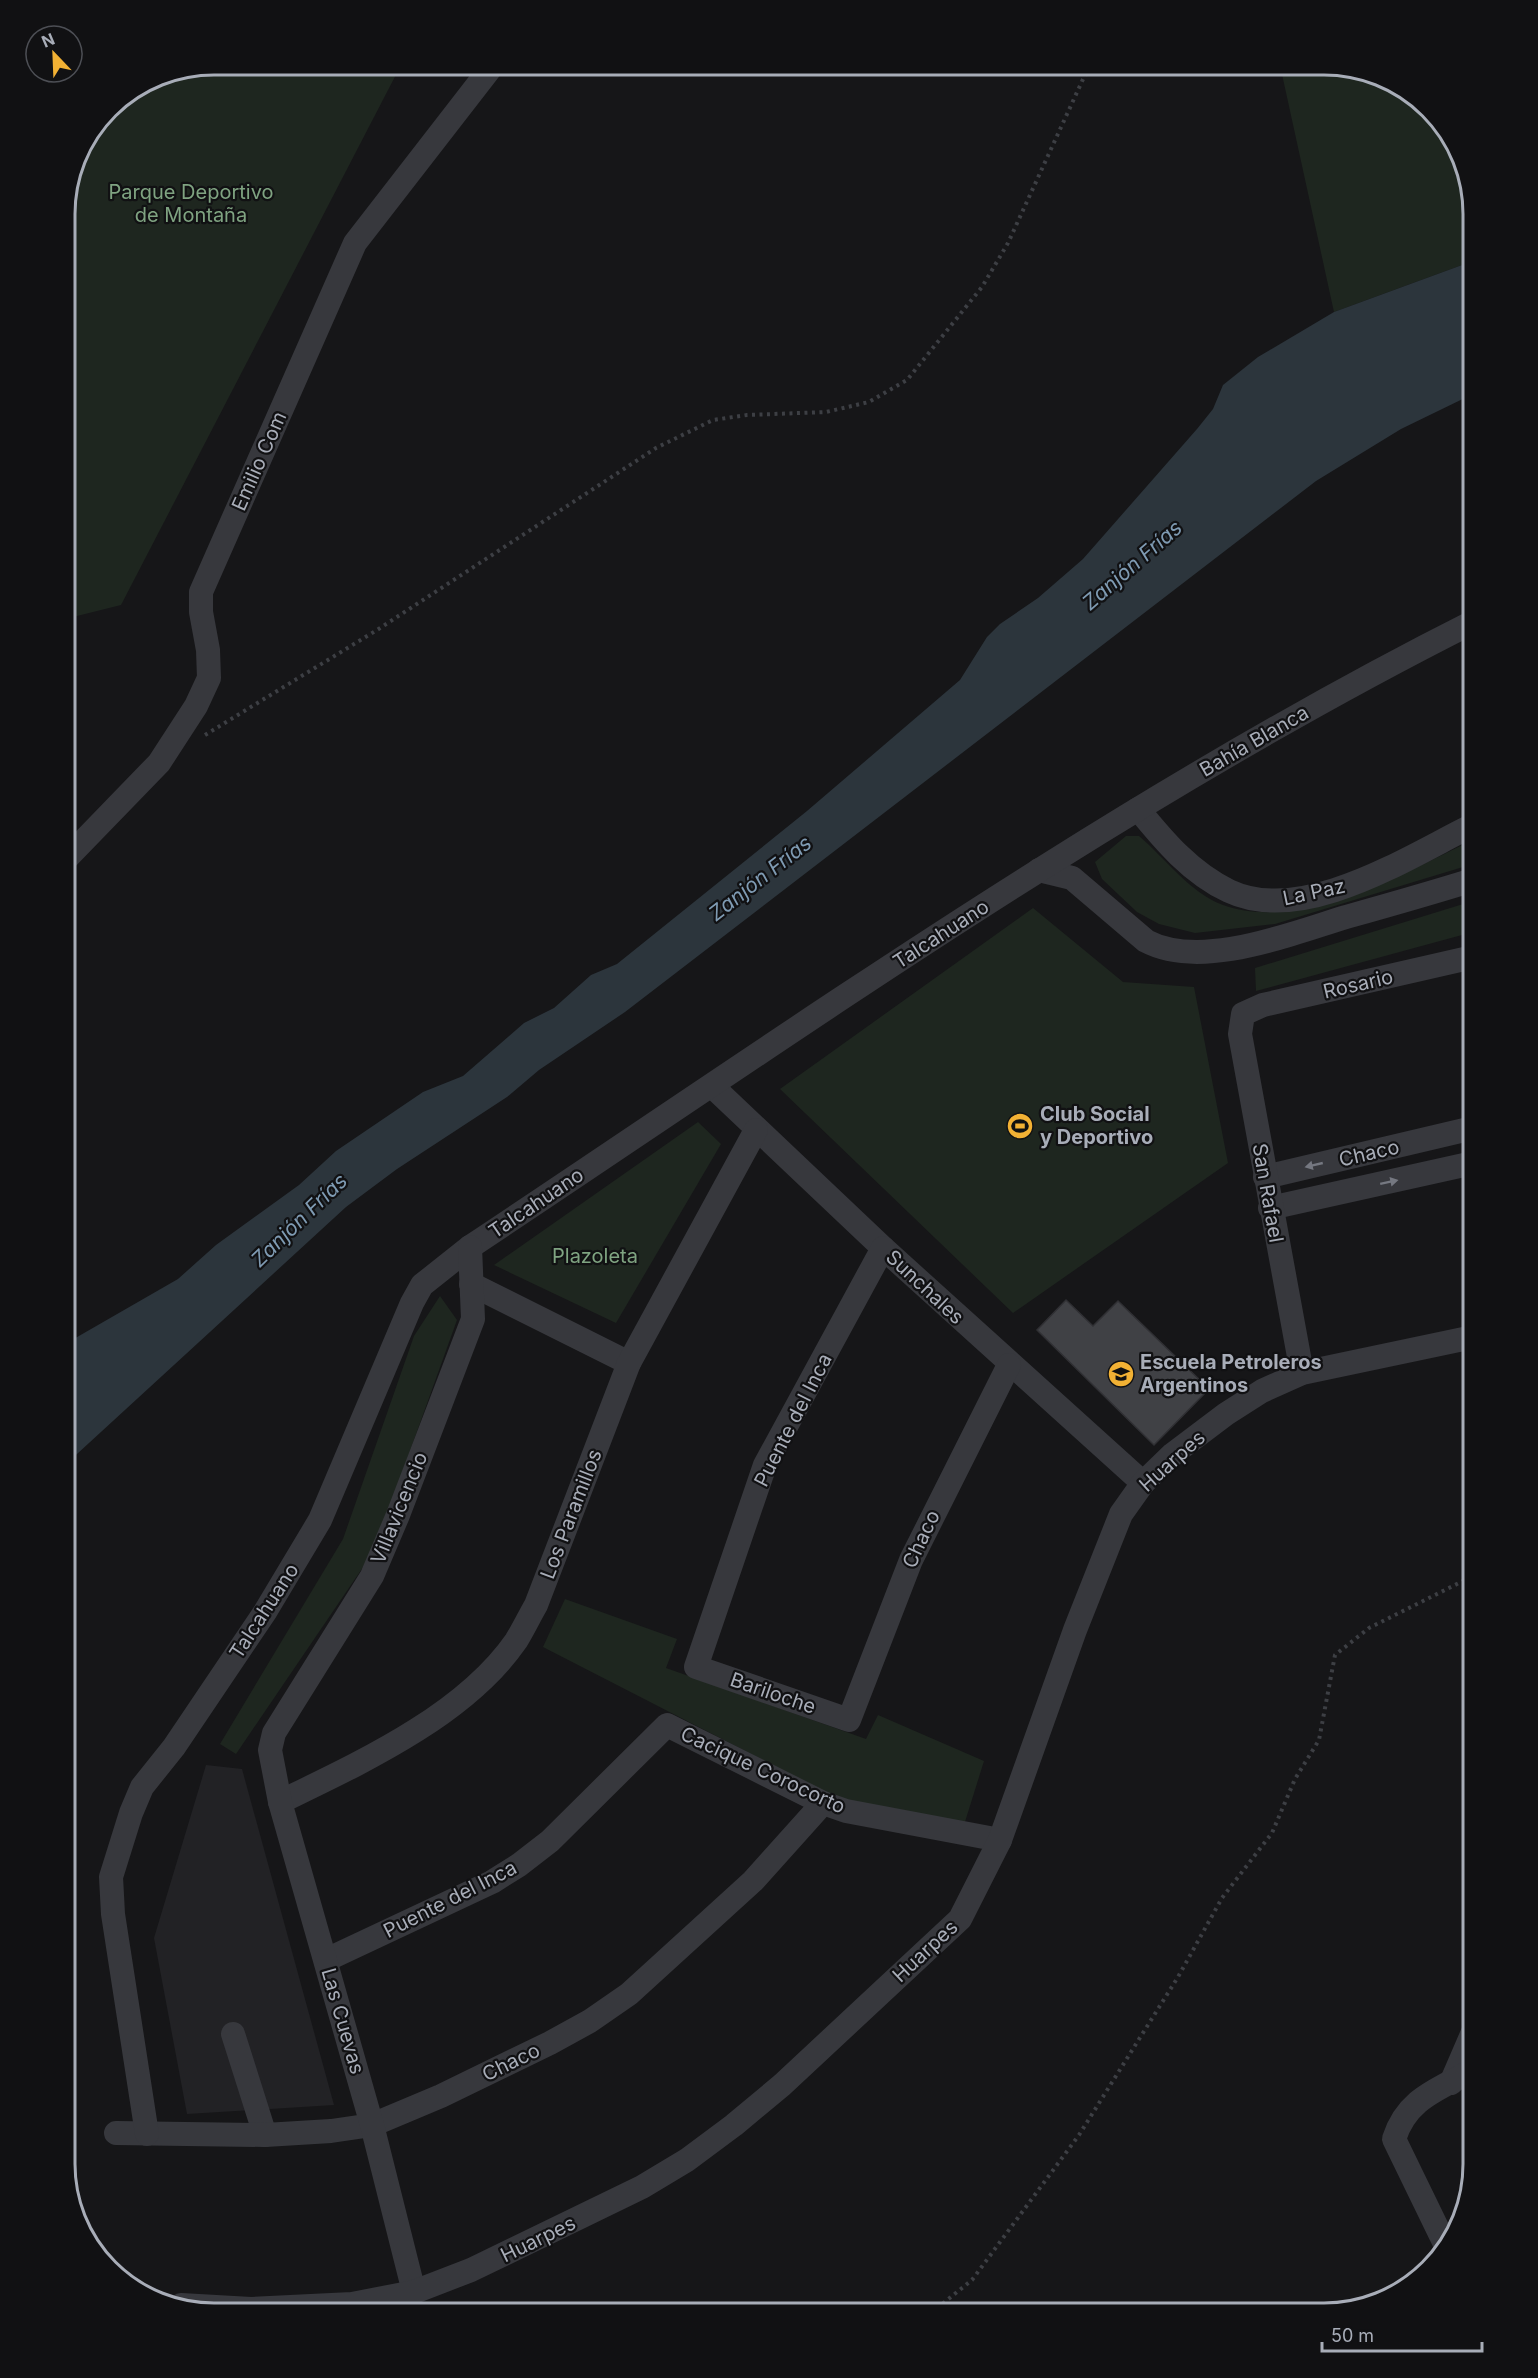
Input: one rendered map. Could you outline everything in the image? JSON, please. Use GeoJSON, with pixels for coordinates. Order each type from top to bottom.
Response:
{"type":"FeatureCollection","features":[{"type":"Feature","properties":{"kind":"street","name":"Emilio Com"},"geometry":{"type":"LineString","coordinates":[[75,850],[159,764],[196,706],[209,678],[208,650],[201,612],[201,592],[355,243],[485,75]]}},
{"type":"Feature","properties":{"kind":"street","name":"Bahía Blanca"},"geometry":{"type":"LineString","coordinates":[[1039,870],[1138,809],[1326,700],[1463,627]]}},
{"type":"Feature","properties":{"kind":"street","name":"La Paz"},"geometry":{"type":"LineString","coordinates":[[1138,809],[1168,846],[1207,878],[1231,892],[1274,900],[1320,894],[1351,885],[1463,830]]}},
{"type":"Feature","properties":{"kind":"street"},"geometry":{"type":"LineString","coordinates":[[1039,870],[1072,878],[1146,941],[1158,947],[1187,952],[1258,943],[1463,883]]}},
{"type":"Feature","properties":{"kind":"street","name":"Talcahuano"},"geometry":{"type":"LineString","coordinates":[[147,2134],[113,1914],[111,1877],[131,1812],[142,1787],[174,1747],[265,1612],[320,1520],[422,1285],[470,1247],[1039,870]]}},
{"type":"Feature","properties":{"kind":"street","name":"Rosario"},"geometry":{"type":"LineString","coordinates":[[1243,1014],[1263,1005],[1463,959]]}},
{"type":"Feature","properties":{"kind":"street","name":"San Rafael"},"geometry":{"type":"LineString","coordinates":[[1243,1014],[1240,1034],[1302,1373]]}},
{"type":"Feature","properties":{"kind":"street","name":"Sunchales"},"geometry":{"type":"LineString","coordinates":[[712,1086],[756,1130],[1009,1365],[1143,1483]]}},
{"type":"Feature","properties":{"kind":"street","name":"Los Paramillos"},"geometry":{"type":"LineString","coordinates":[[280,1802],[376,1754],[424,1725],[482,1678],[515,1641],[536,1605],[629,1363],[756,1130]]}},
{"type":"Feature","properties":{"kind":"street","name":"Chaco"},"geometry":{"type":"LineString","coordinates":[[1265,1177],[1463,1130]]}},
{"type":"Feature","properties":{"kind":"street","name":"Chaco"},"geometry":{"type":"LineString","coordinates":[[1270,1208],[1463,1165]]}},
{"type":"Feature","properties":{"kind":"street","name":"Villavicencio"},"geometry":{"type":"LineString","coordinates":[[270,1750],[274,1733],[372,1576],[398,1515],[473,1319],[470,1247]]}},
{"type":"Feature","properties":{"kind":"street","name":"Puente del Inca"},"geometry":{"type":"LineString","coordinates":[[696,1667],[765,1465],[883,1248]]}},
{"type":"Feature","properties":{"kind":"street"},"geometry":{"type":"LineString","coordinates":[[471,1284],[629,1363]]}},
{"type":"Feature","properties":{"kind":"street","name":"Huarpes"},"geometry":{"type":"LineString","coordinates":[[356,2303],[414,2292],[471,2270],[642,2187],[687,2160],[782,2085],[960,1919],[1000,1840],[1075,1630],[1121,1514],[1143,1483],[1173,1454],[1226,1414],[1262,1391],[1302,1373],[1463,1339]]}},
{"type":"Feature","properties":{"kind":"street","name":"Chaco"},"geometry":{"type":"LineString","coordinates":[[849,1720],[911,1560],[1009,1365]]}},
{"type":"Feature","properties":{"kind":"street","name":"Bariloche"},"geometry":{"type":"LineString","coordinates":[[696,1667],[849,1720]]}},
{"type":"Feature","properties":{"kind":"street","name":"Puente del Inca"},"geometry":{"type":"LineString","coordinates":[[326,1960],[492,1882],[519,1865],[550,1841],[667,1725]]}},
{"type":"Feature","properties":{"kind":"street","name":"Cacique Corocorto"},"geometry":{"type":"LineString","coordinates":[[667,1725],[823,1803],[846,1811],[1000,1840]]}},
{"type":"Feature","properties":{"kind":"street","name":"Las Cuevas"},"geometry":{"type":"LineString","coordinates":[[270,1750],[280,1802],[372,2125],[414,2292]]}},
{"type":"Feature","properties":{"kind":"street","name":"Chaco"},"geometry":{"type":"LineString","coordinates":[[116,2133],[265,2135],[331,2132],[372,2125],[441,2096],[550,2043],[590,2021],[629,1994],[753,1881],[823,1803]]}},
{"type":"Feature","properties":{"kind":"street"},"geometry":{"type":"LineString","coordinates":[[233,2034],[265,2135]]}},
{"type":"Feature","properties":{"kind":"street"},"geometry":{"type":"LineString","coordinates":[[1451,2083],[1463,2055]]}},
{"type":"Feature","properties":{"kind":"street"},"geometry":{"type":"LineString","coordinates":[[1442,2238],[1394,2139],[1400,2119],[1414,2104],[1463,2076]]}},
{"type":"Feature","properties":{"kind":"path"},"geometry":{"type":"LineString","coordinates":[[198,739],[377,630],[656,448],[689,431],[713,420],[826,412],[869,402],[907,380],[982,287],[1008,243],[1086,75]]}},
{"type":"Feature","properties":{"kind":"path"},"geometry":{"type":"LineString","coordinates":[[944,2303],[972,2280],[1079,2135],[1178,1977],[1221,1898],[1272,1833],[1295,1779],[1319,1740],[1335,1655],[1369,1628],[1463,1581]]}},
{"type":"Feature","properties":{"kind":"shaded area"},"geometry":{"type":"Polygon","coordinates":[[[206,1765],[242,1769],[334,2105],[187,2114],[154,1938],[206,1765]]]}},
{"type":"Feature","properties":{"kind":"green space","name":"Parque Deportivo de Montaña"},"geometry":{"type":"Polygon","coordinates":[[[205,75],[396,75],[121,605],[75,616],[75,205],[80,178],[94,144],[109,122],[129,104],[152,89],[178,80],[205,75]]]}},
{"type":"Feature","properties":{"kind":"green space"},"geometry":{"type":"Polygon","coordinates":[[[1282,75],[1333,75],[1351,78],[1369,82],[1401,98],[1429,122],[1440,137],[1449,152],[1462,196],[1463,265],[1334,312],[1282,75]]]}},
{"type":"Feature","properties":{"kind":"green space"},"geometry":{"type":"Polygon","coordinates":[[[1126,836],[1139,836],[1189,884],[1211,899],[1223,905],[1253,912],[1285,911],[1318,905],[1352,895],[1463,845],[1463,867],[1275,924],[1195,933],[1159,924],[1137,912],[1102,879],[1095,862],[1126,836]]]}},
{"type":"Feature","properties":{"kind":"green space"},"geometry":{"type":"Polygon","coordinates":[[[1463,904],[1463,935],[1256,991],[1255,968],[1463,904]]]}},
{"type":"Feature","properties":{"kind":"green space","name":"Club Social y Deportivo"},"geometry":{"type":"Polygon","coordinates":[[[1033,908],[1123,982],[1194,987],[1228,1163],[1013,1313],[780,1089],[1033,908]]]}},
{"type":"Feature","properties":{"kind":"green space","name":"Plazoleta"},"geometry":{"type":"Polygon","coordinates":[[[698,1122],[721,1144],[616,1323],[494,1265],[698,1122]]]}},
{"type":"Feature","properties":{"kind":"green space"},"geometry":{"type":"Polygon","coordinates":[[[440,1296],[457,1320],[374,1551],[236,1754],[220,1744],[343,1539],[414,1336],[440,1296]]]}},
{"type":"Feature","properties":{"kind":"green space"},"geometry":{"type":"Polygon","coordinates":[[[565,1599],[677,1639],[666,1668],[866,1739],[878,1715],[984,1761],[964,1825],[835,1797],[543,1647],[565,1599]]]}},
{"type":"Feature","properties":{"kind":"water","name":"Zanjón Frías"},"geometry":{"type":"Polygon","coordinates":[[[1463,265],[1463,399],[1401,429],[1316,481],[625,1012],[539,1070],[507,1097],[397,1169],[346,1207],[75,1456],[75,1338],[178,1279],[216,1245],[299,1185],[336,1151],[423,1092],[463,1076],[524,1023],[554,1008],[591,975],[617,964],[807,811],[960,680],[987,637],[1000,624],[1038,598],[1083,559],[1197,429],[1213,409],[1223,385],[1258,357],[1334,312],[1463,265]]]}},
{"type":"Feature","properties":{"kind":"building"},"geometry":{"type":"Polygon","coordinates":[[[1066,1300],[1093,1326],[1118,1301],[1209,1389],[1154,1445],[1037,1330],[1066,1300]]]}},
{"type":"Feature","properties":{"kind":"place","name":"Club Social y Deportivo"},"geometry":{"type":"Point","coordinates":[1020,1126]}},
{"type":"Feature","properties":{"kind":"place","name":"Escuela Petroleros Argentinos"},"geometry":{"type":"Point","coordinates":[1121,1374]}}]}
